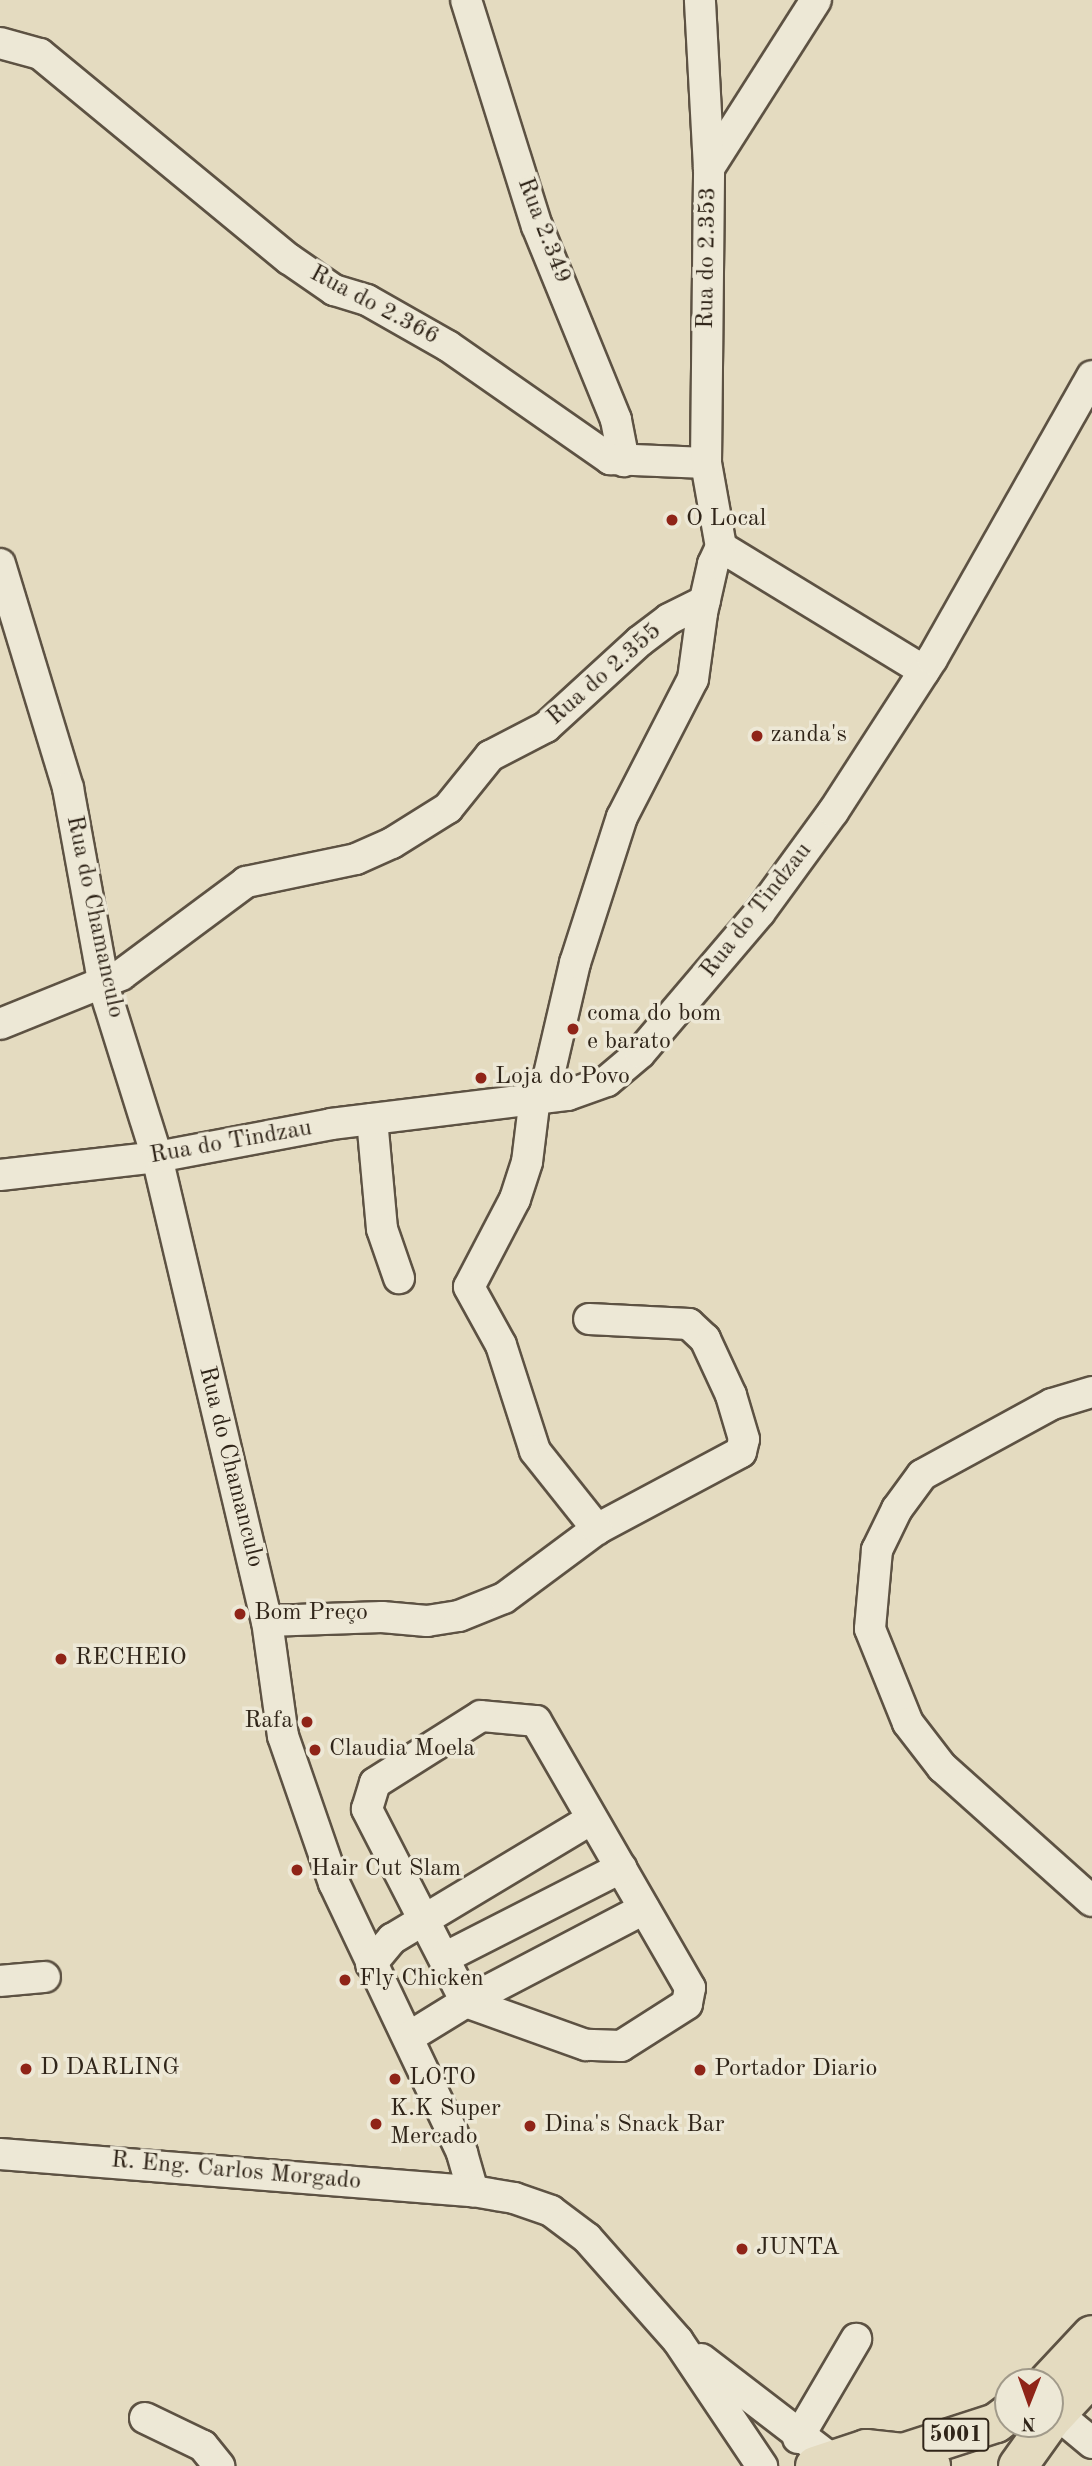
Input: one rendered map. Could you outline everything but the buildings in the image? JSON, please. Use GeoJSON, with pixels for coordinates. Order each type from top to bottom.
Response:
{"type":"FeatureCollection","features":[{"type":"Feature","properties":{"kind":"highway","name":"5001"},"geometry":{"type":"LineString","coordinates":[[1067,2421],[1092,2335]]}},
{"type":"Feature","properties":{"kind":"highway","name":"5001"},"geometry":{"type":"LineString","coordinates":[[1018,2466],[1067,2421],[1092,2376]]}},
{"type":"Feature","properties":{"kind":"highway","name":"5001"},"geometry":{"type":"LineString","coordinates":[[917,2460],[994,2424]]}},
{"type":"Feature","properties":{"kind":"highway"},"geometry":{"type":"LineString","coordinates":[[815,2454],[866,2449],[917,2460]]}},
{"type":"Feature","properties":{"kind":"street","name":"Rua 2.349"},"geometry":{"type":"LineString","coordinates":[[466,0],[537,226],[616,420],[624,461]]}},
{"type":"Feature","properties":{"kind":"street"},"geometry":{"type":"LineString","coordinates":[[699,0],[709,168]]}},
{"type":"Feature","properties":{"kind":"street","name":"Rua do 2.353"},"geometry":{"type":"LineString","coordinates":[[717,555],[706,463],[709,168],[816,0]]}},
{"type":"Feature","properties":{"kind":"street","name":"Rua do 2.366"},"geometry":{"type":"LineString","coordinates":[[0,43],[40,54],[289,259],[334,290],[367,300],[422,330],[610,459],[706,463]]}},
{"type":"Feature","properties":{"kind":"street","name":"Rua do Tindzau"},"geometry":{"type":"LineString","coordinates":[[0,1175],[157,1157],[372,1119],[586,1091],[607,1081],[640,1053],[792,868],[923,671],[1092,376]]}},
{"type":"Feature","properties":{"kind":"street"},"geometry":{"type":"LineString","coordinates":[[597,1529],[535,1451],[501,1345],[469,1287],[515,1199],[527,1162],[539,1096],[560,1017],[597,886],[622,817],[693,678],[705,601],[717,555],[923,671]]}},
{"type":"Feature","properties":{"kind":"street","name":"Rua do Chamanculo"},"geometry":{"type":"LineString","coordinates":[[0,564],[68,788],[104,984],[157,1157],[265,1610],[283,1736],[334,1883],[462,2153],[473,2191]]}},
{"type":"Feature","properties":{"kind":"street","name":"Rua do 2.355"},"geometry":{"type":"LineString","coordinates":[[0,1024],[104,984],[246,882],[356,859],[448,808],[490,756],[546,727],[640,641],[679,612],[705,601]]}},
{"type":"Feature","properties":{"kind":"street"},"geometry":{"type":"LineString","coordinates":[[372,1119],[382,1229],[399,1278]]}},
{"type":"Feature","properties":{"kind":"street"},"geometry":{"type":"LineString","coordinates":[[265,1610],[427,1621],[459,1616],[504,1598],[597,1529],[741,1452],[744,1439],[731,1395],[705,1339],[689,1324],[589,1319]]}},
{"type":"Feature","properties":{"kind":"street"},"geometry":{"type":"LineString","coordinates":[[1092,1392],[1052,1404],[922,1475],[897,1509],[877,1550],[870,1629],[908,1723],[942,1768],[1092,1901]]}},
{"type":"Feature","properties":{"kind":"street"},"geometry":{"type":"LineString","coordinates":[[481,1716],[536,1721],[592,1819],[692,1996],[687,2004],[621,2046],[586,2045],[466,2002],[367,1809],[375,1783],[481,1716]]}},
{"type":"Feature","properties":{"kind":"street"},"geometry":{"type":"LineString","coordinates":[[371,1964],[392,1939],[592,1819]]}},
{"type":"Feature","properties":{"kind":"street"},"geometry":{"type":"LineString","coordinates":[[444,1958],[621,1868]]}},
{"type":"Feature","properties":{"kind":"street"},"geometry":{"type":"LineString","coordinates":[[409,2037],[466,2002],[644,1909]]}},
{"type":"Feature","properties":{"kind":"street"},"geometry":{"type":"LineString","coordinates":[[0,1982],[45,1978]]}},
{"type":"Feature","properties":{"kind":"street","name":"R. Eng. Carlos Morgado"},"geometry":{"type":"LineString","coordinates":[[0,2154],[473,2191],[551,2211],[587,2238],[678,2341]]}},
{"type":"Feature","properties":{"kind":"street"},"geometry":{"type":"LineString","coordinates":[[678,2341],[815,2454],[856,2339]]}},
{"type":"Feature","properties":{"kind":"street"},"geometry":{"type":"LineString","coordinates":[[678,2341],[762,2466]]}},
{"type":"Feature","properties":{"kind":"street"},"geometry":{"type":"LineString","coordinates":[[145,2418],[203,2446],[219,2466]]}},
{"type":"Feature","properties":{"kind":"place","name":"O Local"},"geometry":{"type":"Point","coordinates":[672,520]}},
{"type":"Feature","properties":{"kind":"place","name":"zanda's"},"geometry":{"type":"Point","coordinates":[757,736]}},
{"type":"Feature","properties":{"kind":"place","name":"coma do bom e barato"},"geometry":{"type":"Point","coordinates":[573,1029]}},
{"type":"Feature","properties":{"kind":"place","name":"Loja do Povo"},"geometry":{"type":"Point","coordinates":[481,1078]}},
{"type":"Feature","properties":{"kind":"place","name":"Bom Preço"},"geometry":{"type":"Point","coordinates":[240,1614]}},
{"type":"Feature","properties":{"kind":"place","name":"RECHEIO"},"geometry":{"type":"Point","coordinates":[61,1659]}},
{"type":"Feature","properties":{"kind":"place","name":"Rafa"},"geometry":{"type":"Point","coordinates":[307,1722]}},
{"type":"Feature","properties":{"kind":"place","name":"Claudia Moela"},"geometry":{"type":"Point","coordinates":[315,1750]}},
{"type":"Feature","properties":{"kind":"place","name":"Hair Cut Slam"},"geometry":{"type":"Point","coordinates":[297,1870]}},
{"type":"Feature","properties":{"kind":"place","name":"Fly Chicken"},"geometry":{"type":"Point","coordinates":[345,1980]}},
{"type":"Feature","properties":{"kind":"place","name":"D DARLING"},"geometry":{"type":"Point","coordinates":[26,2069]}},
{"type":"Feature","properties":{"kind":"place","name":"Portador Diario"},"geometry":{"type":"Point","coordinates":[700,2070]}},
{"type":"Feature","properties":{"kind":"place","name":"LOTO"},"geometry":{"type":"Point","coordinates":[395,2079]}},
{"type":"Feature","properties":{"kind":"place","name":"K.K Super Mercado"},"geometry":{"type":"Point","coordinates":[376,2124]}},
{"type":"Feature","properties":{"kind":"place","name":"Dina's Snack Bar"},"geometry":{"type":"Point","coordinates":[530,2126]}},
{"type":"Feature","properties":{"kind":"place","name":"JUNTA"},"geometry":{"type":"Point","coordinates":[742,2249]}}]}
